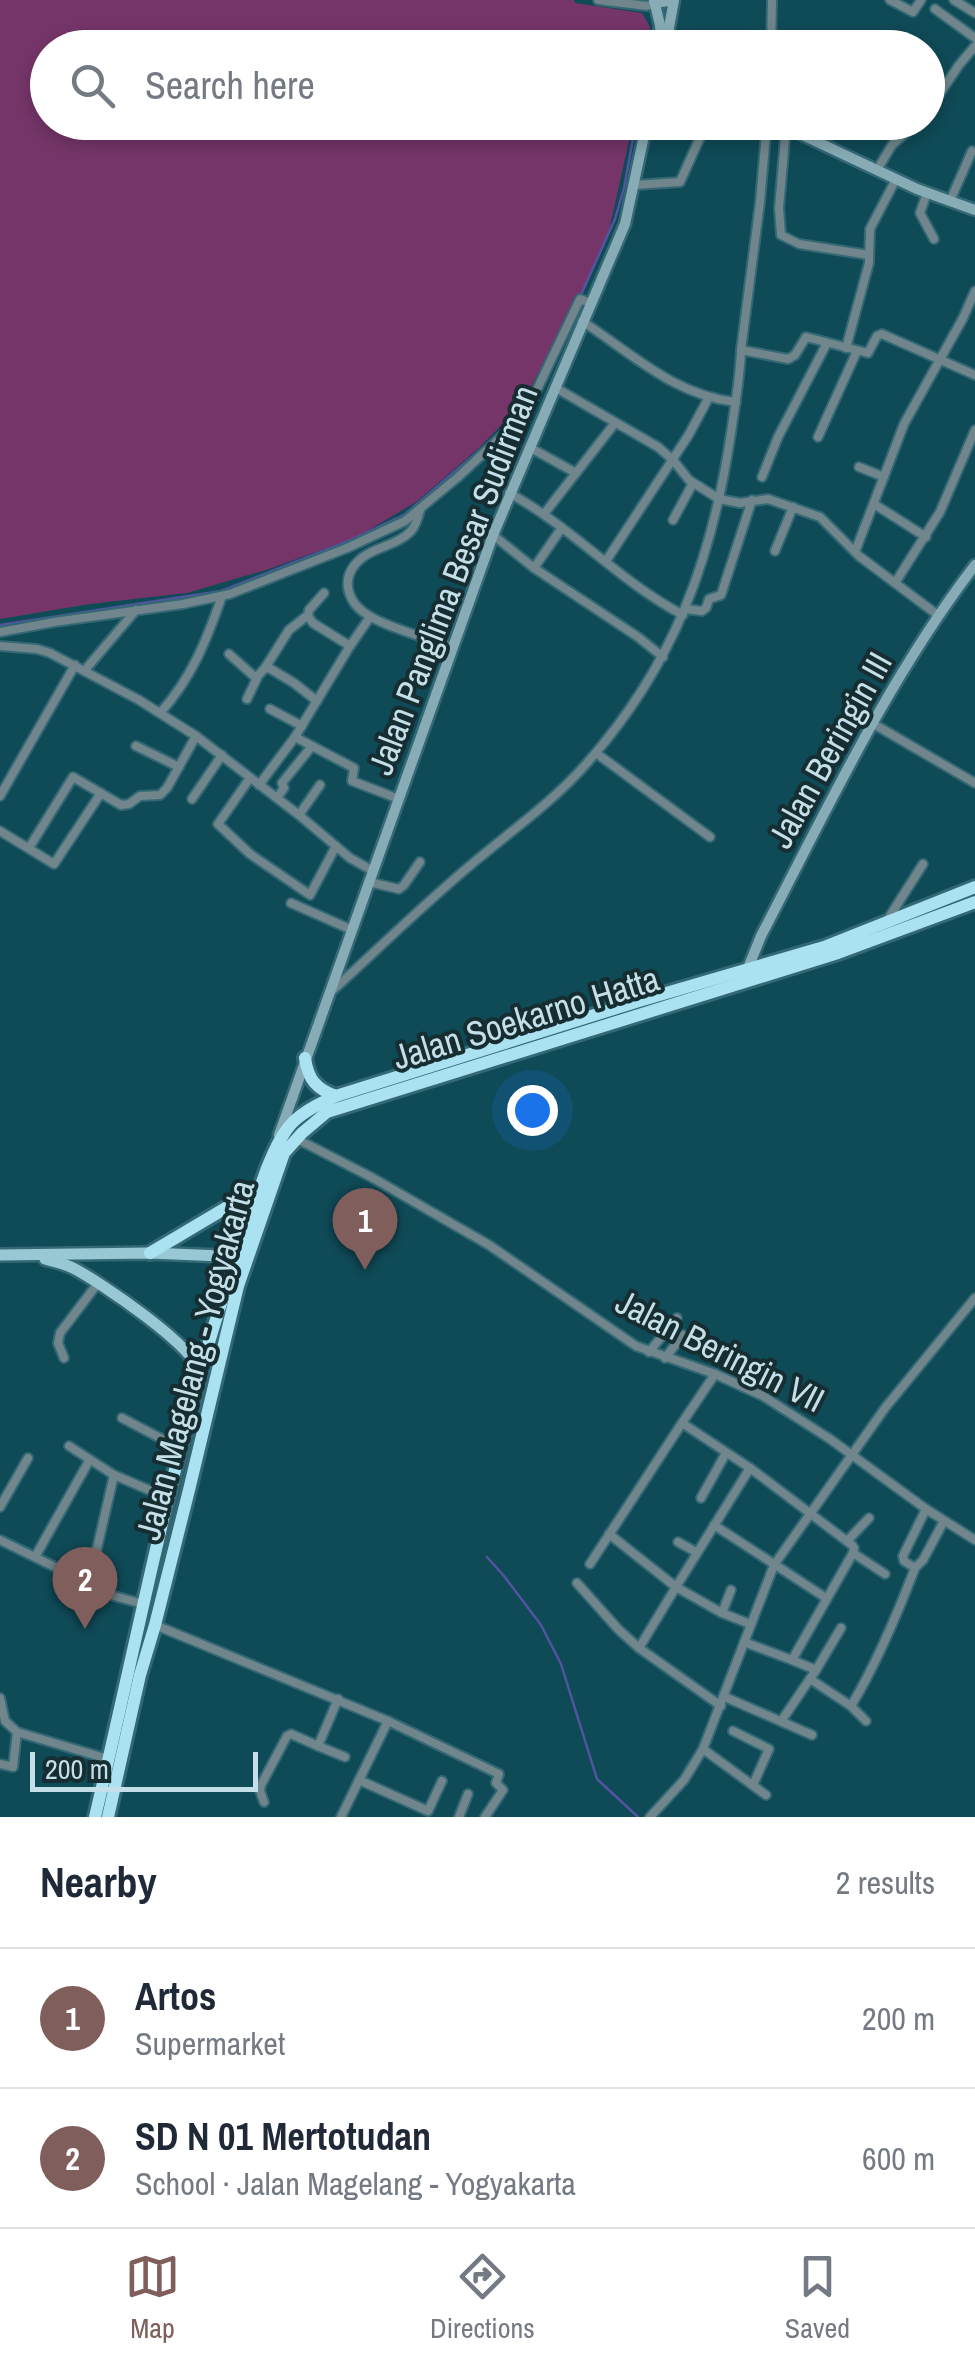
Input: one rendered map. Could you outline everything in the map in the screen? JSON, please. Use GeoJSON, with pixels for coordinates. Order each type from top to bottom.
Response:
{"type":"FeatureCollection","features":[{"type":"Feature","properties":{"kind":"highway","name":"Jalan Soekarno Hatta"},"geometry":{"type":"LineString","coordinates":[[745,976],[975,887]]}},
{"type":"Feature","properties":{"kind":"highway","name":"Jalan Soekarno Hatta"},"geometry":{"type":"LineString","coordinates":[[327,1112],[688,986],[838,953],[975,902]]}},
{"type":"Feature","properties":{"kind":"highway","name":"Jalan Soekarno Hatta"},"geometry":{"type":"LineString","coordinates":[[288,1134],[294,1119],[306,1109],[336,1096],[494,1053]]}},
{"type":"Feature","properties":{"kind":"highway"},"geometry":{"type":"LineString","coordinates":[[305,1058],[315,1085],[336,1096]]}},
{"type":"Feature","properties":{"kind":"highway"},"geometry":{"type":"LineString","coordinates":[[280,1150],[288,1134],[327,1112]]}},
{"type":"Feature","properties":{"kind":"highway","name":"Jalan Magelang - Yogyakarta"},"geometry":{"type":"LineString","coordinates":[[108,1817],[260,1187],[280,1150]]}},
{"type":"Feature","properties":{"kind":"highway","name":"Jalan Magelang - Yogyakarta"},"geometry":{"type":"LineString","coordinates":[[95,1817],[168,1498],[205,1358],[280,1150]]}},
{"type":"Feature","properties":{"kind":"highway"},"geometry":{"type":"LineString","coordinates":[[150,1253],[260,1187]]}},
{"type":"Feature","properties":{"kind":"main road"},"geometry":{"type":"LineString","coordinates":[[660,30],[654,1],[674,0],[669,30]]}},
{"type":"Feature","properties":{"kind":"main road","name":"Jalan Panglima Besar Sudirman"},"geometry":{"type":"LineString","coordinates":[[296,1088],[493,534],[625,224],[643,140]]}},
{"type":"Feature","properties":{"kind":"main road"},"geometry":{"type":"LineString","coordinates":[[812,140],[975,210]]}},
{"type":"Feature","properties":{"kind":"main road","name":"Jalan Beringin III"},"geometry":{"type":"LineString","coordinates":[[745,976],[872,723],[975,565]]}},
{"type":"Feature","properties":{"kind":"main road"},"geometry":{"type":"LineString","coordinates":[[296,1088],[300,1102],[312,1114],[327,1112]]}},
{"type":"Feature","properties":{"kind":"main road"},"geometry":{"type":"LineString","coordinates":[[294,1119],[296,1088]]}},
{"type":"Feature","properties":{"kind":"main road"},"geometry":{"type":"LineString","coordinates":[[288,1134],[296,1088]]}},
{"type":"Feature","properties":{"kind":"main road"},"geometry":{"type":"LineString","coordinates":[[90,1253],[84,1265],[93,1280]]}},
{"type":"Feature","properties":{"kind":"main road"},"geometry":{"type":"LineString","coordinates":[[2,1258],[150,1253],[221,1256],[241,1262]]}},
{"type":"Feature","properties":{"kind":"main road"},"geometry":{"type":"LineString","coordinates":[[37,1256],[70,1266],[120,1297],[186,1350],[200,1368],[199,1382]]}},
{"type":"Feature","properties":{"kind":"main road"},"geometry":{"type":"LineString","coordinates":[[186,1350],[205,1358],[215,1355],[224,1341]]}},
{"type":"Feature","properties":{"kind":"street"},"geometry":{"type":"LineString","coordinates":[[598,0],[647,6],[654,1]]}},
{"type":"Feature","properties":{"kind":"street"},"geometry":{"type":"LineString","coordinates":[[771,30],[772,0]]}},
{"type":"Feature","properties":{"kind":"street"},"geometry":{"type":"LineString","coordinates":[[890,0],[913,12],[921,0]]}},
{"type":"Feature","properties":{"kind":"street"},"geometry":{"type":"LineString","coordinates":[[954,0],[975,13]]}},
{"type":"Feature","properties":{"kind":"street"},"geometry":{"type":"LineString","coordinates":[[935,9],[975,38]]}},
{"type":"Feature","properties":{"kind":"street"},"geometry":{"type":"LineString","coordinates":[[945,86],[975,46]]}},
{"type":"Feature","properties":{"kind":"street"},"geometry":{"type":"LineString","coordinates":[[634,185],[680,182],[699,140]]}},
{"type":"Feature","properties":{"kind":"street"},"geometry":{"type":"LineString","coordinates":[[328,994],[430,899],[571,780],[596,753],[663,657],[708,549],[720,499],[736,402],[765,140]]}},
{"type":"Feature","properties":{"kind":"street"},"geometry":{"type":"LineString","coordinates":[[780,140],[781,235],[798,244],[870,255]]}},
{"type":"Feature","properties":{"kind":"street"},"geometry":{"type":"LineString","coordinates":[[877,170],[898,140]]}},
{"type":"Feature","properties":{"kind":"street"},"geometry":{"type":"LineString","coordinates":[[950,201],[972,151]]}},
{"type":"Feature","properties":{"kind":"street"},"geometry":{"type":"LineString","coordinates":[[846,348],[870,255],[872,224],[896,179]]}},
{"type":"Feature","properties":{"kind":"street"},"geometry":{"type":"LineString","coordinates":[[928,193],[920,214],[934,239]]}},
{"type":"Feature","properties":{"kind":"street"},"geometry":{"type":"LineString","coordinates":[[855,552],[904,424],[975,291]]}},
{"type":"Feature","properties":{"kind":"street"},"geometry":{"type":"LineString","coordinates":[[0,632],[222,596],[378,535],[420,510],[517,422],[532,400],[580,299],[590,303]]}},
{"type":"Feature","properties":{"kind":"street"},"geometry":{"type":"LineString","coordinates":[[582,321],[658,374],[708,399],[736,402]]}},
{"type":"Feature","properties":{"kind":"street"},"geometry":{"type":"LineString","coordinates":[[741,350],[786,360],[805,337],[870,352],[877,336],[882,334],[975,375]]}},
{"type":"Feature","properties":{"kind":"street"},"geometry":{"type":"LineString","coordinates":[[762,477],[827,342]]}},
{"type":"Feature","properties":{"kind":"street"},"geometry":{"type":"LineString","coordinates":[[818,437],[858,351]]}},
{"type":"Feature","properties":{"kind":"street"},"geometry":{"type":"LineString","coordinates":[[556,388],[658,448],[693,483],[720,499],[734,502],[768,498],[824,519],[855,552],[939,616]]}},
{"type":"Feature","properties":{"kind":"street"},"geometry":{"type":"LineString","coordinates":[[606,561],[708,399]]}},
{"type":"Feature","properties":{"kind":"street"},"geometry":{"type":"LineString","coordinates":[[544,514],[616,423]]}},
{"type":"Feature","properties":{"kind":"street"},"geometry":{"type":"LineString","coordinates":[[894,583],[926,537],[975,430]]}},
{"type":"Feature","properties":{"kind":"street"},"geometry":{"type":"LineString","coordinates":[[529,447],[576,473]]}},
{"type":"Feature","properties":{"kind":"street"},"geometry":{"type":"LineString","coordinates":[[859,467],[884,477]]}},
{"type":"Feature","properties":{"kind":"street"},"geometry":{"type":"LineString","coordinates":[[673,520],[693,483]]}},
{"type":"Feature","properties":{"kind":"street"},"geometry":{"type":"LineString","coordinates":[[509,493],[544,514],[643,592],[684,612],[702,611],[709,599],[722,594],[752,500]]}},
{"type":"Feature","properties":{"kind":"street"},"geometry":{"type":"LineString","coordinates":[[874,504],[926,537]]}},
{"type":"Feature","properties":{"kind":"street"},"geometry":{"type":"LineString","coordinates":[[775,551],[793,508]]}},
{"type":"Feature","properties":{"kind":"street"},"geometry":{"type":"LineString","coordinates":[[420,510],[409,533],[362,557],[347,588],[351,601],[370,617],[452,648]]}},
{"type":"Feature","properties":{"kind":"street"},"geometry":{"type":"LineString","coordinates":[[534,568],[562,529]]}},
{"type":"Feature","properties":{"kind":"street"},"geometry":{"type":"LineString","coordinates":[[493,534],[534,568],[663,657]]}},
{"type":"Feature","properties":{"kind":"street"},"geometry":{"type":"LineString","coordinates":[[247,699],[288,630],[308,614],[324,592]]}},
{"type":"Feature","properties":{"kind":"street"},"geometry":{"type":"LineString","coordinates":[[160,712],[196,664],[222,596]]}},
{"type":"Feature","properties":{"kind":"street"},"geometry":{"type":"LineString","coordinates":[[85,670],[136,610]]}},
{"type":"Feature","properties":{"kind":"street"},"geometry":{"type":"LineString","coordinates":[[308,614],[313,623],[350,646]]}},
{"type":"Feature","properties":{"kind":"street"},"geometry":{"type":"LineString","coordinates":[[259,785],[295,737],[370,617]]}},
{"type":"Feature","properties":{"kind":"street"},"geometry":{"type":"LineString","coordinates":[[0,646],[37,649],[85,670],[160,712],[222,755],[371,876],[398,890],[420,862]]}},
{"type":"Feature","properties":{"kind":"street"},"geometry":{"type":"LineString","coordinates":[[229,654],[257,678]]}},
{"type":"Feature","properties":{"kind":"street"},"geometry":{"type":"LineString","coordinates":[[0,796],[75,665]]}},
{"type":"Feature","properties":{"kind":"street"},"geometry":{"type":"LineString","coordinates":[[265,668],[294,683],[318,702]]}},
{"type":"Feature","properties":{"kind":"street"},"geometry":{"type":"LineString","coordinates":[[270,709],[302,726]]}},
{"type":"Feature","properties":{"kind":"street"},"geometry":{"type":"LineString","coordinates":[[872,723],[975,783]]}},
{"type":"Feature","properties":{"kind":"street"},"geometry":{"type":"LineString","coordinates":[[29,848],[73,777],[125,806],[140,796],[160,795],[196,736]]}},
{"type":"Feature","properties":{"kind":"street"},"geometry":{"type":"LineString","coordinates":[[295,737],[354,768],[352,781],[399,800]]}},
{"type":"Feature","properties":{"kind":"street"},"geometry":{"type":"LineString","coordinates":[[136,746],[179,767]]}},
{"type":"Feature","properties":{"kind":"street"},"geometry":{"type":"LineString","coordinates":[[277,798],[284,788],[281,784],[312,746]]}},
{"type":"Feature","properties":{"kind":"street"},"geometry":{"type":"LineString","coordinates":[[596,753],[710,837]]}},
{"type":"Feature","properties":{"kind":"street"},"geometry":{"type":"LineString","coordinates":[[192,799],[222,755]]}},
{"type":"Feature","properties":{"kind":"street"},"geometry":{"type":"LineString","coordinates":[[250,778],[218,826],[250,854],[310,895],[336,846]]}},
{"type":"Feature","properties":{"kind":"street"},"geometry":{"type":"LineString","coordinates":[[299,815],[320,785]]}},
{"type":"Feature","properties":{"kind":"street"},"geometry":{"type":"LineString","coordinates":[[0,831],[54,864],[101,793]]}},
{"type":"Feature","properties":{"kind":"street"},"geometry":{"type":"LineString","coordinates":[[884,924],[923,864]]}},
{"type":"Feature","properties":{"kind":"street"},"geometry":{"type":"LineString","coordinates":[[291,903],[352,930]]}},
{"type":"Feature","properties":{"kind":"street","name":"Jalan Beringin VII"},"geometry":{"type":"LineString","coordinates":[[288,1134],[489,1245],[620,1337],[763,1396],[975,1540]]}},
{"type":"Feature","properties":{"kind":"street"},"geometry":{"type":"LineString","coordinates":[[64,1358],[58,1343],[60,1333],[93,1280]]}},
{"type":"Feature","properties":{"kind":"street"},"geometry":{"type":"LineString","coordinates":[[650,1817],[684,1780],[702,1749],[747,1643],[750,1624],[777,1567],[885,1408],[975,1298]]}},
{"type":"Feature","properties":{"kind":"street"},"geometry":{"type":"LineString","coordinates":[[649,1352],[677,1318]]}},
{"type":"Feature","properties":{"kind":"street"},"geometry":{"type":"LineString","coordinates":[[666,1358],[683,1336]]}},
{"type":"Feature","properties":{"kind":"street"},"geometry":{"type":"LineString","coordinates":[[590,1564],[715,1374]]}},
{"type":"Feature","properties":{"kind":"street"},"geometry":{"type":"LineString","coordinates":[[122,1418],[181,1449]]}},
{"type":"Feature","properties":{"kind":"street"},"geometry":{"type":"LineString","coordinates":[[682,1422],[750,1468],[854,1548],[792,1660]]}},
{"type":"Feature","properties":{"kind":"street"},"geometry":{"type":"LineString","coordinates":[[69,1446],[114,1475],[168,1498]]}},
{"type":"Feature","properties":{"kind":"street"},"geometry":{"type":"LineString","coordinates":[[701,1498],[726,1453]]}},
{"type":"Feature","properties":{"kind":"street"},"geometry":{"type":"LineString","coordinates":[[0,1508],[4,1488],[28,1458]]}},
{"type":"Feature","properties":{"kind":"street"},"geometry":{"type":"LineString","coordinates":[[34,1557],[90,1460]]}},
{"type":"Feature","properties":{"kind":"street"},"geometry":{"type":"LineString","coordinates":[[639,1648],[750,1468]]}},
{"type":"Feature","properties":{"kind":"street"},"geometry":{"type":"LineString","coordinates":[[89,1583],[114,1475]]}},
{"type":"Feature","properties":{"kind":"street"},"geometry":{"type":"LineString","coordinates":[[915,1568],[904,1561],[904,1554],[926,1509]]}},
{"type":"Feature","properties":{"kind":"street"},"geometry":{"type":"LineString","coordinates":[[847,1540],[869,1518]]}},
{"type":"Feature","properties":{"kind":"street"},"geometry":{"type":"LineString","coordinates":[[851,1706],[885,1640],[915,1568],[944,1521]]}},
{"type":"Feature","properties":{"kind":"street"},"geometry":{"type":"LineString","coordinates":[[714,1525],[826,1598]]}},
{"type":"Feature","properties":{"kind":"street"},"geometry":{"type":"LineString","coordinates":[[610,1534],[676,1587],[750,1624]]}},
{"type":"Feature","properties":{"kind":"street"},"geometry":{"type":"LineString","coordinates":[[0,1540],[126,1601],[144,1604]]}},
{"type":"Feature","properties":{"kind":"street"},"geometry":{"type":"LineString","coordinates":[[678,1542],[696,1552]]}},
{"type":"Feature","properties":{"kind":"street"},"geometry":{"type":"LineString","coordinates":[[853,1553],[885,1574]]}},
{"type":"Feature","properties":{"kind":"street"},"geometry":{"type":"LineString","coordinates":[[578,1583],[639,1648],[723,1702],[782,1720],[812,1735]]}},
{"type":"Feature","properties":{"kind":"street"},"geometry":{"type":"LineString","coordinates":[[722,1613],[732,1590]]}},
{"type":"Feature","properties":{"kind":"street"},"geometry":{"type":"LineString","coordinates":[[155,1625],[388,1721],[498,1774],[496,1783],[503,1789],[485,1817]]}},
{"type":"Feature","properties":{"kind":"street"},"geometry":{"type":"LineString","coordinates":[[782,1720],[841,1628]]}},
{"type":"Feature","properties":{"kind":"street"},"geometry":{"type":"LineString","coordinates":[[747,1643],[816,1670]]}},
{"type":"Feature","properties":{"kind":"street"},"geometry":{"type":"LineString","coordinates":[[810,1679],[866,1721]]}},
{"type":"Feature","properties":{"kind":"street"},"geometry":{"type":"LineString","coordinates":[[0,1698],[5,1721],[17,1732],[109,1759]]}},
{"type":"Feature","properties":{"kind":"street"},"geometry":{"type":"LineString","coordinates":[[318,1746],[338,1700]]}},
{"type":"Feature","properties":{"kind":"street"},"geometry":{"type":"LineString","coordinates":[[341,1817],[388,1721]]}},
{"type":"Feature","properties":{"kind":"street"},"geometry":{"type":"LineString","coordinates":[[733,1731],[769,1749],[753,1785]]}},
{"type":"Feature","properties":{"kind":"street"},"geometry":{"type":"LineString","coordinates":[[0,1764],[13,1767],[17,1732]]}},
{"type":"Feature","properties":{"kind":"street"},"geometry":{"type":"LineString","coordinates":[[264,1802],[261,1785],[288,1734],[345,1757]]}},
{"type":"Feature","properties":{"kind":"street"},"geometry":{"type":"LineString","coordinates":[[702,1749],[766,1795]]}},
{"type":"Feature","properties":{"kind":"street"},"geometry":{"type":"LineString","coordinates":[[359,1780],[428,1811],[442,1780]]}},
{"type":"Feature","properties":{"kind":"street"},"geometry":{"type":"LineString","coordinates":[[459,1817],[468,1794]]}},
{"type":"Feature","properties":{"kind":"shaded area"},"geometry":{"type":"Polygon","coordinates":[[[0,0],[574,0],[642,13],[649,30],[30,30],[30,140],[629,140],[608,235],[567,322],[520,406],[416,502],[357,537],[187,593],[0,619],[0,0]]]}},
{"type":"Feature","properties":{"kind":"waterway"},"geometry":{"type":"LineString","coordinates":[[653,30],[655,21]]}},
{"type":"Feature","properties":{"kind":"waterway"},"geometry":{"type":"LineString","coordinates":[[580,297],[615,219],[633,140]]}},
{"type":"Feature","properties":{"kind":"waterway"},"geometry":{"type":"LineString","coordinates":[[0,625],[221,591],[351,540],[404,515],[488,443],[529,398]]}},
{"type":"Feature","properties":{"kind":"waterway"},"geometry":{"type":"LineString","coordinates":[[487,1557],[541,1625],[561,1664],[597,1779],[638,1817]]}},
{"type":"Feature","properties":{"kind":"place","name":"Artos"},"geometry":{"type":"Point","coordinates":[365,1270]}},
{"type":"Feature","properties":{"kind":"place","name":"SD N 01 Mertotudan"},"geometry":{"type":"Point","coordinates":[85,1629]}}]}
